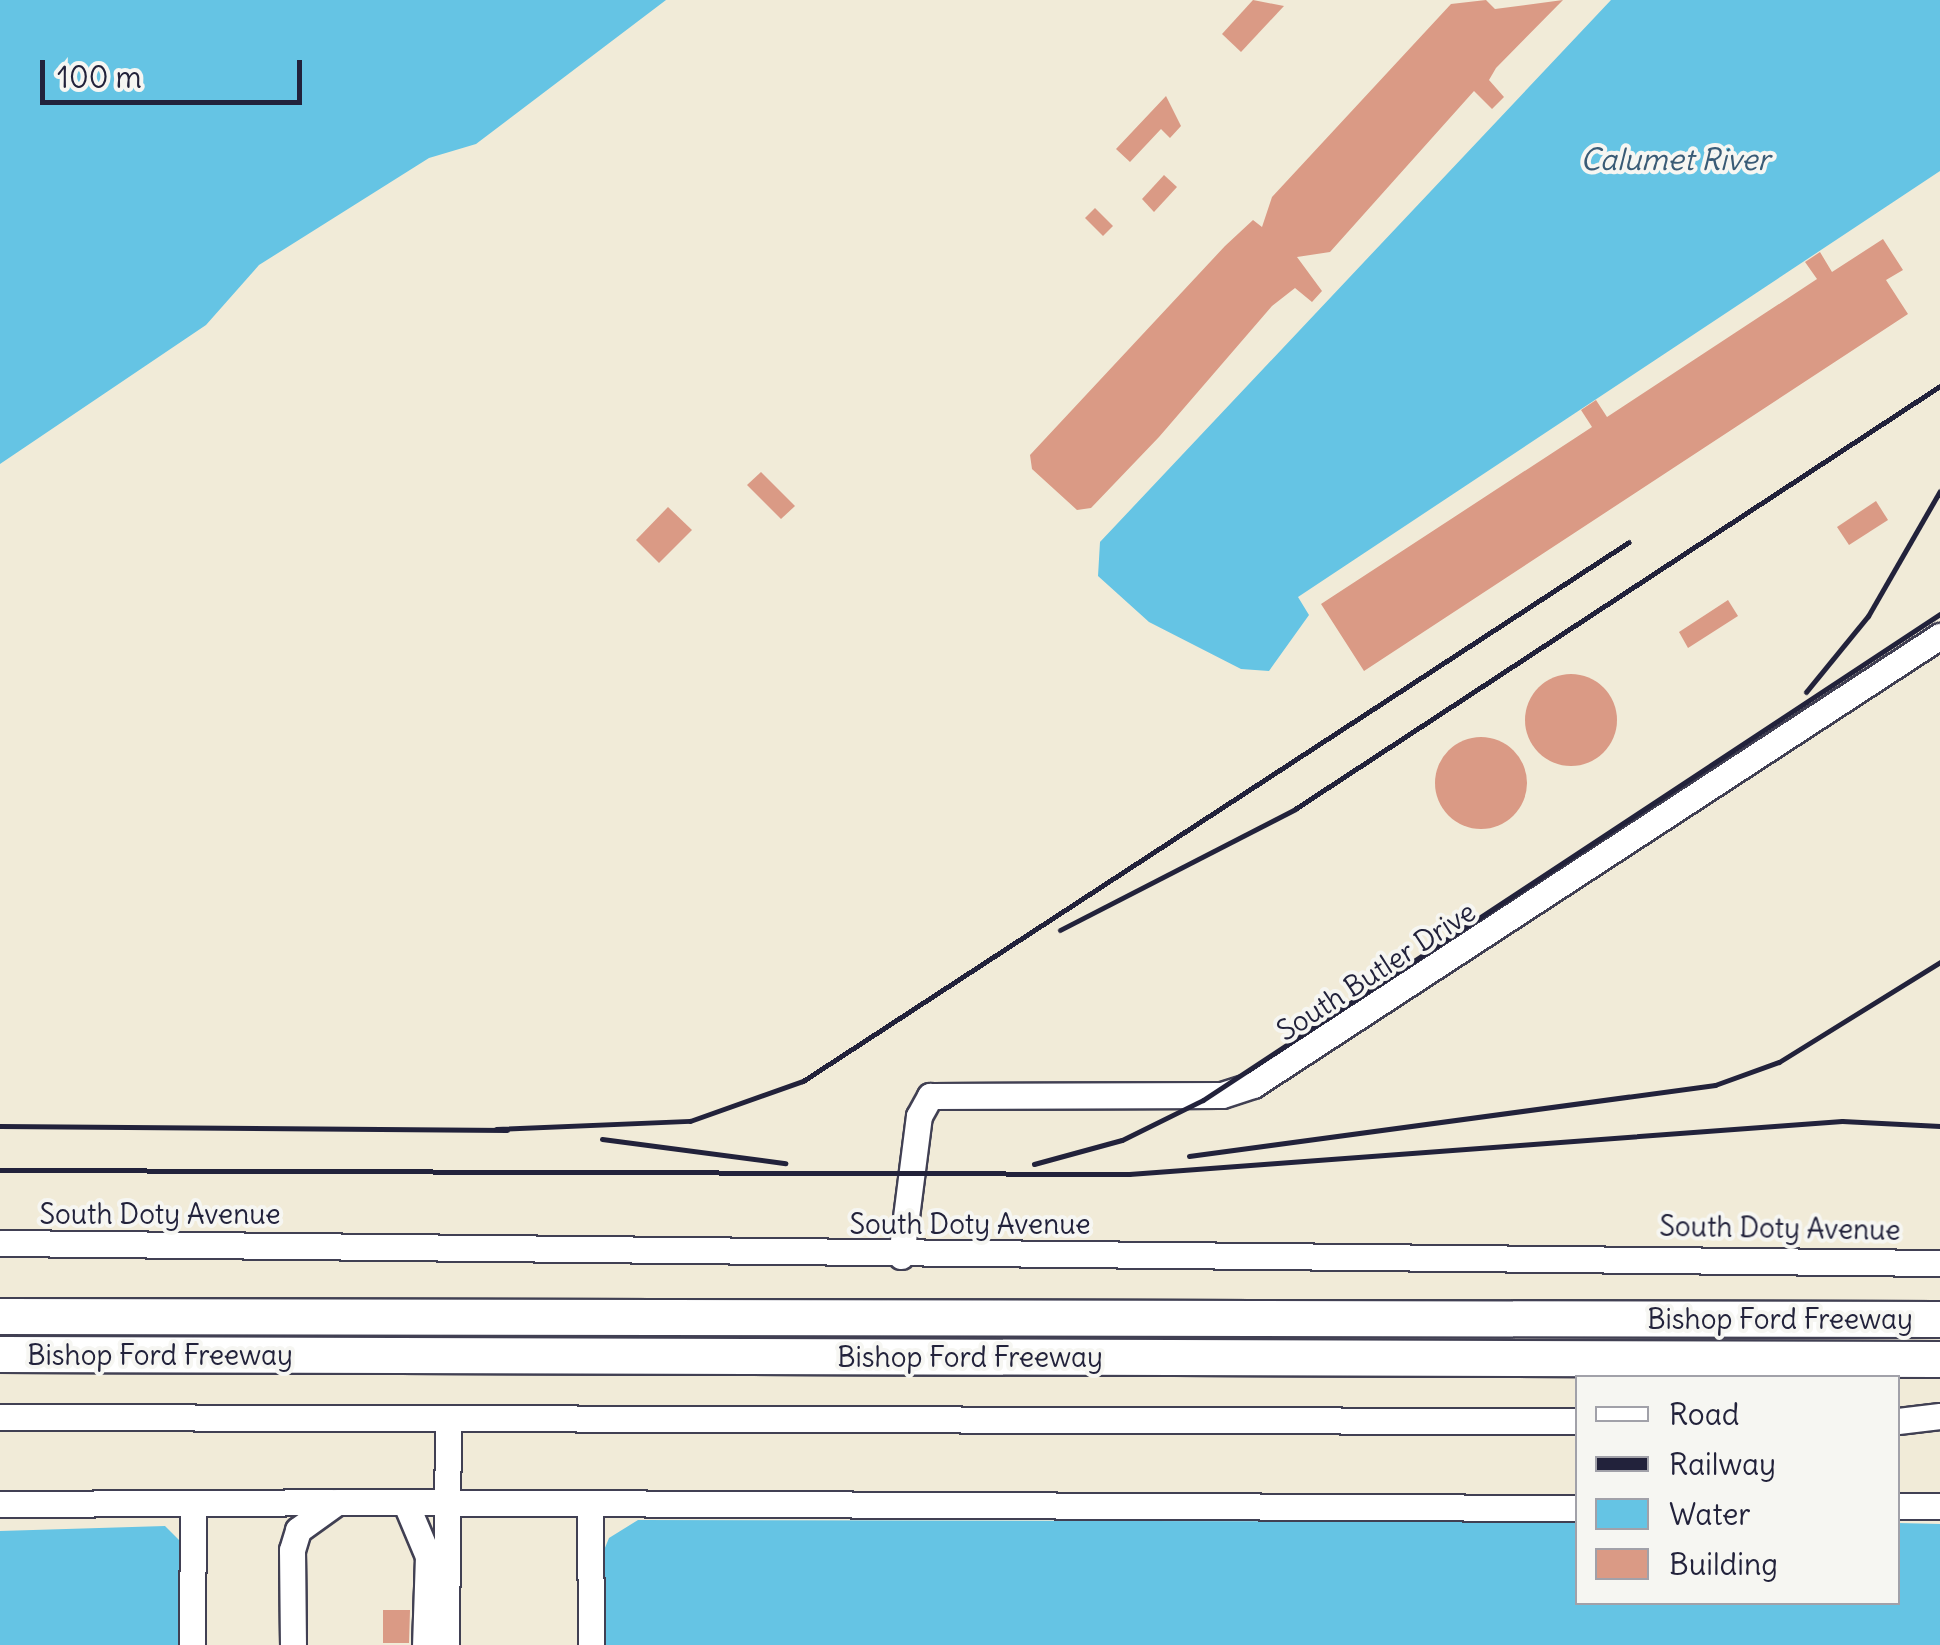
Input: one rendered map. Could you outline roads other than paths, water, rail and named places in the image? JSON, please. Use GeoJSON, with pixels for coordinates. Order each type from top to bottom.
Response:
{"type":"FeatureCollection","features":[{"type":"Feature","properties":{"kind":"highway","name":"Bishop Ford Freeway"},"geometry":{"type":"LineString","coordinates":[[0,1316],[1940,1319]]}},
{"type":"Feature","properties":{"kind":"highway","name":"Bishop Ford Freeway"},"geometry":{"type":"LineString","coordinates":[[0,1354],[1940,1359]]}},
{"type":"Feature","properties":{"kind":"street","name":"South Butler Drive"},"geometry":{"type":"LineString","coordinates":[[901,1256],[919,1116],[930,1096],[1222,1096],[1253,1084],[1940,636]]}},
{"type":"Feature","properties":{"kind":"street","name":"South Doty Avenue"},"geometry":{"type":"LineString","coordinates":[[0,1243],[670,1246],[901,1256],[1940,1263]]}},
{"type":"Feature","properties":{"kind":"street"},"geometry":{"type":"LineString","coordinates":[[1900,1420],[1940,1416]]}},
{"type":"Feature","properties":{"kind":"street"},"geometry":{"type":"LineString","coordinates":[[0,1417],[1575,1421]]}},
{"type":"Feature","properties":{"kind":"street"},"geometry":{"type":"LineString","coordinates":[[446,1645],[448,1418]]}},
{"type":"Feature","properties":{"kind":"street"},"geometry":{"type":"LineString","coordinates":[[293,1645],[292,1550],[298,1530],[337,1502]]}},
{"type":"Feature","properties":{"kind":"street"},"geometry":{"type":"LineString","coordinates":[[192,1645],[193,1503]]}},
{"type":"Feature","properties":{"kind":"street"},"geometry":{"type":"LineString","coordinates":[[0,1504],[1575,1508]]}},
{"type":"Feature","properties":{"kind":"street"},"geometry":{"type":"LineString","coordinates":[[406,1504],[428,1556],[425,1645]]}},
{"type":"Feature","properties":{"kind":"street"},"geometry":{"type":"LineString","coordinates":[[590,1506],[591,1645]]}},
{"type":"Feature","properties":{"kind":"street"},"geometry":{"type":"LineString","coordinates":[[1900,1506],[1940,1506]]}},
{"type":"Feature","properties":{"kind":"water"},"geometry":{"type":"Polygon","coordinates":[[[0,0],[666,0],[476,144],[429,158],[259,265],[206,325],[0,464],[0,0]]]}},
{"type":"Feature","properties":{"kind":"water","name":"Calumet River"},"geometry":{"type":"Polygon","coordinates":[[[1611,0],[1940,0],[1940,171],[1298,597],[1309,615],[1269,671],[1241,669],[1149,622],[1098,576],[1100,542],[1611,0]]]}},
{"type":"Feature","properties":{"kind":"water"},"geometry":{"type":"Polygon","coordinates":[[[638,1520],[1575,1522],[1575,1605],[1900,1605],[1900,1523],[1940,1524],[1940,1645],[601,1645],[602,1555],[609,1538],[638,1520]]]}},
{"type":"Feature","properties":{"kind":"water"},"geometry":{"type":"Polygon","coordinates":[[[165,1526],[181,1542],[180,1645],[0,1645],[0,1531],[165,1526]]]}},
{"type":"Feature","properties":{"kind":"railway"},"geometry":{"type":"LineString","coordinates":[[1060,930],[1295,809],[1940,386]]}},
{"type":"Feature","properties":{"kind":"railway"},"geometry":{"type":"LineString","coordinates":[[1806,692],[1868,616],[1940,491]]}},
{"type":"Feature","properties":{"kind":"railway"},"geometry":{"type":"LineString","coordinates":[[496,1129],[690,1121],[803,1081],[1629,542]]}},
{"type":"Feature","properties":{"kind":"railway"},"geometry":{"type":"LineString","coordinates":[[1034,1164],[1122,1140],[1203,1100],[1940,614]]}},
{"type":"Feature","properties":{"kind":"railway"},"geometry":{"type":"LineString","coordinates":[[1189,1156],[1715,1085],[1779,1062],[1940,962]]}},
{"type":"Feature","properties":{"kind":"railway"},"geometry":{"type":"LineString","coordinates":[[0,1170],[1129,1174],[1842,1121],[1940,1126]]}},
{"type":"Feature","properties":{"kind":"railway"},"geometry":{"type":"LineString","coordinates":[[0,1126],[507,1130]]}},
{"type":"Feature","properties":{"kind":"railway"},"geometry":{"type":"LineString","coordinates":[[602,1139],[785,1163]]}}]}
